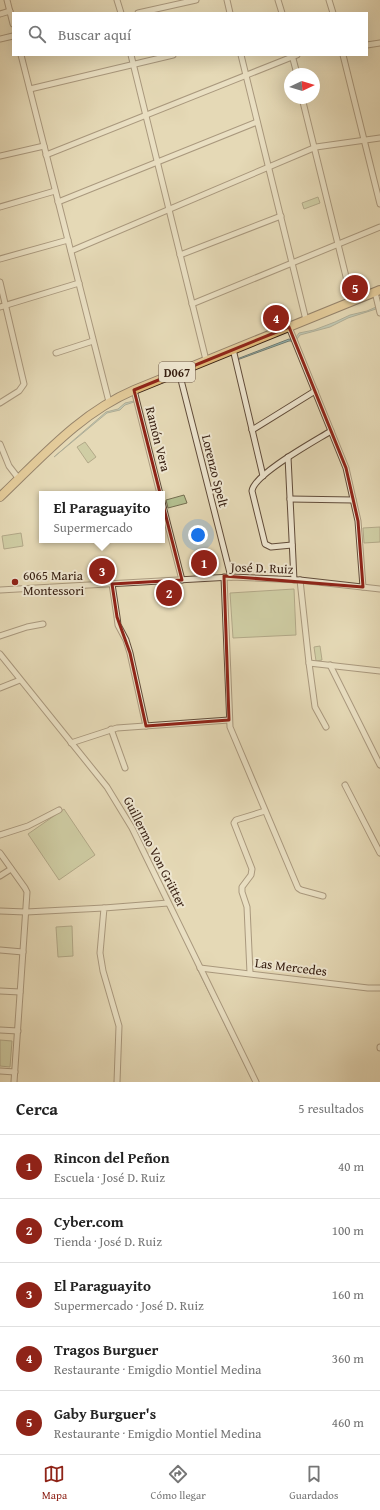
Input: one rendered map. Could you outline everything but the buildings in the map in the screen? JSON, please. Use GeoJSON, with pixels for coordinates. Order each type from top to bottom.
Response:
{"type":"FeatureCollection","features":[{"type":"Feature","properties":{"kind":"main road","name":"D067"},"geometry":{"type":"LineString","coordinates":[[0,497],[80,421],[109,402],[206,360],[377,291]]}},
{"type":"Feature","properties":{"kind":"street"},"geometry":{"type":"LineString","coordinates":[[7,0],[12,20]]}},
{"type":"Feature","properties":{"kind":"street"},"geometry":{"type":"LineString","coordinates":[[117,0],[121,12]]}},
{"type":"Feature","properties":{"kind":"street"},"geometry":{"type":"LineString","coordinates":[[142,12],[196,0]]}},
{"type":"Feature","properties":{"kind":"street"},"geometry":{"type":"LineString","coordinates":[[227,0],[230,12]]}},
{"type":"Feature","properties":{"kind":"street"},"geometry":{"type":"LineString","coordinates":[[278,0],[282,12]]}},
{"type":"Feature","properties":{"kind":"street"},"geometry":{"type":"LineString","coordinates":[[330,0],[333,12]]}},
{"type":"Feature","properties":{"kind":"street"},"geometry":{"type":"LineString","coordinates":[[0,14],[10,11]]}},
{"type":"Feature","properties":{"kind":"street"},"geometry":{"type":"LineString","coordinates":[[0,38],[12,36]]}},
{"type":"Feature","properties":{"kind":"street"},"geometry":{"type":"LineString","coordinates":[[368,44],[380,43]]}},
{"type":"Feature","properties":{"kind":"street"},"geometry":{"type":"LineString","coordinates":[[21,56],[109,402]]}},
{"type":"Feature","properties":{"kind":"street"},"geometry":{"type":"LineString","coordinates":[[131,56],[206,360]]}},
{"type":"Feature","properties":{"kind":"street"},"geometry":{"type":"LineString","coordinates":[[30,90],[169,56]]}},
{"type":"Feature","properties":{"kind":"street"},"geometry":{"type":"LineString","coordinates":[[241,56],[306,320]]}},
{"type":"Feature","properties":{"kind":"street"},"geometry":{"type":"LineString","coordinates":[[46,155],[291,56]]}},
{"type":"Feature","properties":{"kind":"street"},"geometry":{"type":"LineString","coordinates":[[293,56],[295,68]]}},
{"type":"Feature","properties":{"kind":"street"},"geometry":{"type":"LineString","coordinates":[[343,56],[380,204]]}},
{"type":"Feature","properties":{"kind":"street"},"geometry":{"type":"LineString","coordinates":[[304,104],[352,301]]}},
{"type":"Feature","properties":{"kind":"street"},"geometry":{"type":"LineString","coordinates":[[58,202],[257,122]]}},
{"type":"Feature","properties":{"kind":"street"},"geometry":{"type":"LineString","coordinates":[[70,251],[315,148],[380,138]]}},
{"type":"Feature","properties":{"kind":"street"},"geometry":{"type":"LineString","coordinates":[[0,156],[44,146]]}},
{"type":"Feature","properties":{"kind":"street"},"geometry":{"type":"LineString","coordinates":[[0,207],[55,191]]}},
{"type":"Feature","properties":{"kind":"street"},"geometry":{"type":"LineString","coordinates":[[180,255],[280,216]]}},
{"type":"Feature","properties":{"kind":"street"},"geometry":{"type":"LineString","coordinates":[[192,304],[380,227]]}},
{"type":"Feature","properties":{"kind":"street"},"geometry":{"type":"LineString","coordinates":[[0,259],[68,240]]}},
{"type":"Feature","properties":{"kind":"street"},"geometry":{"type":"LineString","coordinates":[[0,282],[3,306],[24,384],[19,391],[0,403]]}},
{"type":"Feature","properties":{"kind":"street"},"geometry":{"type":"LineString","coordinates":[[3,306],[78,283]]}},
{"type":"Feature","properties":{"kind":"street"},"geometry":{"type":"LineString","coordinates":[[377,291],[380,313]]}},
{"type":"Feature","properties":{"kind":"street"},"geometry":{"type":"LineString","coordinates":[[289,327],[346,468],[358,521],[363,587]]}},
{"type":"Feature","properties":{"kind":"street"},"geometry":{"type":"LineString","coordinates":[[56,353],[94,341]]}},
{"type":"Feature","properties":{"kind":"street"},"geometry":{"type":"LineString","coordinates":[[233,349],[263,476]]}},
{"type":"Feature","properties":{"kind":"street","name":"Lorenzo Spelt"},"geometry":{"type":"LineString","coordinates":[[179,372],[231,577]]}},
{"type":"Feature","properties":{"kind":"street","name":"Ramón Vera"},"geometry":{"type":"LineString","coordinates":[[134,390],[159,491]]}},
{"type":"Feature","properties":{"kind":"street"},"geometry":{"type":"LineString","coordinates":[[252,430],[315,391]]}},
{"type":"Feature","properties":{"kind":"street"},"geometry":{"type":"LineString","coordinates":[[292,545],[271,547],[266,544],[252,491],[254,485],[263,476],[288,457],[331,431]]}},
{"type":"Feature","properties":{"kind":"street"},"geometry":{"type":"LineString","coordinates":[[0,444],[9,466],[19,479]]}},
{"type":"Feature","properties":{"kind":"street"},"geometry":{"type":"LineString","coordinates":[[288,457],[294,580]]}},
{"type":"Feature","properties":{"kind":"street"},"geometry":{"type":"LineString","coordinates":[[290,499],[353,500]]}},
{"type":"Feature","properties":{"kind":"street"},"geometry":{"type":"LineString","coordinates":[[165,514],[182,580]]}},
{"type":"Feature","properties":{"kind":"street"},"geometry":{"type":"LineString","coordinates":[[224,577],[230,727],[298,888],[323,896]]}},
{"type":"Feature","properties":{"kind":"street","name":"José D. Ruiz"},"geometry":{"type":"LineString","coordinates":[[0,590],[224,577],[300,580],[380,589]]}},
{"type":"Feature","properties":{"kind":"street"},"geometry":{"type":"LineString","coordinates":[[300,580],[315,707],[326,727]]}},
{"type":"Feature","properties":{"kind":"street"},"geometry":{"type":"LineString","coordinates":[[112,584],[118,621],[130,653],[146,726]]}},
{"type":"Feature","properties":{"kind":"street"},"geometry":{"type":"LineString","coordinates":[[0,636],[27,627],[43,624]]}},
{"type":"Feature","properties":{"kind":"street","name":"Guillermo Von Grütter"},"geometry":{"type":"LineString","coordinates":[[0,654],[113,795],[132,828],[256,1082]]}},
{"type":"Feature","properties":{"kind":"street"},"geometry":{"type":"LineString","coordinates":[[309,663],[380,671]]}},
{"type":"Feature","properties":{"kind":"street"},"geometry":{"type":"LineString","coordinates":[[330,665],[380,765]]}},
{"type":"Feature","properties":{"kind":"street"},"geometry":{"type":"LineString","coordinates":[[0,688],[20,680]]}},
{"type":"Feature","properties":{"kind":"street"},"geometry":{"type":"LineString","coordinates":[[71,743],[111,729],[229,720]]}},
{"type":"Feature","properties":{"kind":"street"},"geometry":{"type":"LineString","coordinates":[[111,729],[125,768]]}},
{"type":"Feature","properties":{"kind":"street"},"geometry":{"type":"LineString","coordinates":[[345,785],[380,853]]}},
{"type":"Feature","properties":{"kind":"street"},"geometry":{"type":"LineString","coordinates":[[0,835],[28,826],[59,810]]}},
{"type":"Feature","properties":{"kind":"street"},"geometry":{"type":"LineString","coordinates":[[250,973],[246,907],[242,887],[251,874],[252,869],[234,823],[236,820],[265,811]]}},
{"type":"Feature","properties":{"kind":"street"},"geometry":{"type":"LineString","coordinates":[[0,853],[27,892],[14,1082]]}},
{"type":"Feature","properties":{"kind":"street"},"geometry":{"type":"LineString","coordinates":[[0,876],[11,869]]}},
{"type":"Feature","properties":{"kind":"street"},"geometry":{"type":"LineString","coordinates":[[0,911],[26,912],[168,903]]}},
{"type":"Feature","properties":{"kind":"street"},"geometry":{"type":"LineString","coordinates":[[104,908],[101,961],[119,1026],[117,1082]]}},
{"type":"Feature","properties":{"kind":"street"},"geometry":{"type":"LineString","coordinates":[[0,950],[23,952]]}},
{"type":"Feature","properties":{"kind":"street","name":"Las Mercedes"},"geometry":{"type":"LineString","coordinates":[[200,968],[368,988],[380,988]]}},
{"type":"Feature","properties":{"kind":"street"},"geometry":{"type":"LineString","coordinates":[[0,990],[20,992]]}},
{"type":"Feature","properties":{"kind":"street"},"geometry":{"type":"LineString","coordinates":[[0,1030],[18,1031]]}},
{"type":"Feature","properties":{"kind":"street"},"geometry":{"type":"LineString","coordinates":[[0,1071],[14,1072]]}},
{"type":"Feature","properties":{"kind":"highlighted area"},"geometry":{"type":"Polygon","coordinates":[[[289,327],[346,468],[358,521],[363,587],[224,576],[229,720],[146,726],[130,653],[117,617],[112,584],[182,580],[134,390],[289,327]]]}},
{"type":"Feature","properties":{"kind":"green space"},"geometry":{"type":"Polygon","coordinates":[[[318,197],[320,203],[304,209],[302,203],[318,197]]]}},
{"type":"Feature","properties":{"kind":"green space"},"geometry":{"type":"Polygon","coordinates":[[[85,442],[96,457],[88,463],[77,447],[85,442]]]}},
{"type":"Feature","properties":{"kind":"green space"},"geometry":{"type":"Polygon","coordinates":[[[184,495],[187,503],[168,508],[166,500],[184,495]]]}},
{"type":"Feature","properties":{"kind":"green space"},"geometry":{"type":"Polygon","coordinates":[[[380,527],[380,542],[364,543],[363,528],[380,527]]]}},
{"type":"Feature","properties":{"kind":"green space"},"geometry":{"type":"Polygon","coordinates":[[[21,533],[23,546],[4,549],[2,536],[21,533]]]}},
{"type":"Feature","properties":{"kind":"green space"},"geometry":{"type":"Polygon","coordinates":[[[294,589],[296,635],[233,638],[230,593],[294,589]]]}},
{"type":"Feature","properties":{"kind":"green space"},"geometry":{"type":"Polygon","coordinates":[[[320,646],[322,660],[316,661],[314,647],[320,646]]]}},
{"type":"Feature","properties":{"kind":"green space"},"geometry":{"type":"Polygon","coordinates":[[[64,809],[95,855],[59,880],[28,834],[64,809]]]}},
{"type":"Feature","properties":{"kind":"green space"},"geometry":{"type":"Polygon","coordinates":[[[72,926],[73,956],[58,957],[56,927],[72,926]]]}},
{"type":"Feature","properties":{"kind":"green space"},"geometry":{"type":"Polygon","coordinates":[[[0,1040],[12,1041],[10,1067],[0,1066],[0,1040]]]}},
{"type":"Feature","properties":{"kind":"water"},"geometry":{"type":"Polygon","coordinates":[[[376,307],[376,309],[348,318],[330,327],[300,335],[297,339],[296,337],[299,333],[314,330],[350,315],[376,307]]]}},
{"type":"Feature","properties":{"kind":"water"},"geometry":{"type":"Polygon","coordinates":[[[289,339],[292,341],[237,360],[237,359],[289,339]]]}},
{"type":"Feature","properties":{"kind":"water"},"geometry":{"type":"Polygon","coordinates":[[[134,401],[125,405],[120,410],[107,413],[54,457],[106,412],[118,409],[125,403],[134,401]]]}},
{"type":"Feature","properties":{"kind":"water"},"geometry":{"type":"Polygon","coordinates":[[[198,967],[253,1082],[197,968],[198,967]]]}},
{"type":"Feature","properties":{"kind":"place","name":"Gaby Burguer's"},"geometry":{"type":"Point","coordinates":[355,288]}},
{"type":"Feature","properties":{"kind":"place","name":"Tragos Burguer"},"geometry":{"type":"Point","coordinates":[276,318]}},
{"type":"Feature","properties":{"kind":"place","name":"Rincon del Peñon"},"geometry":{"type":"Point","coordinates":[204,563]}},
{"type":"Feature","properties":{"kind":"place","name":"El Paraguayito"},"geometry":{"type":"Point","coordinates":[102,571]}},
{"type":"Feature","properties":{"kind":"place","name":"6065 Maria Montessori"},"geometry":{"type":"Point","coordinates":[15,582]}},
{"type":"Feature","properties":{"kind":"place","name":"Cyber.com"},"geometry":{"type":"Point","coordinates":[169,593]}}]}
